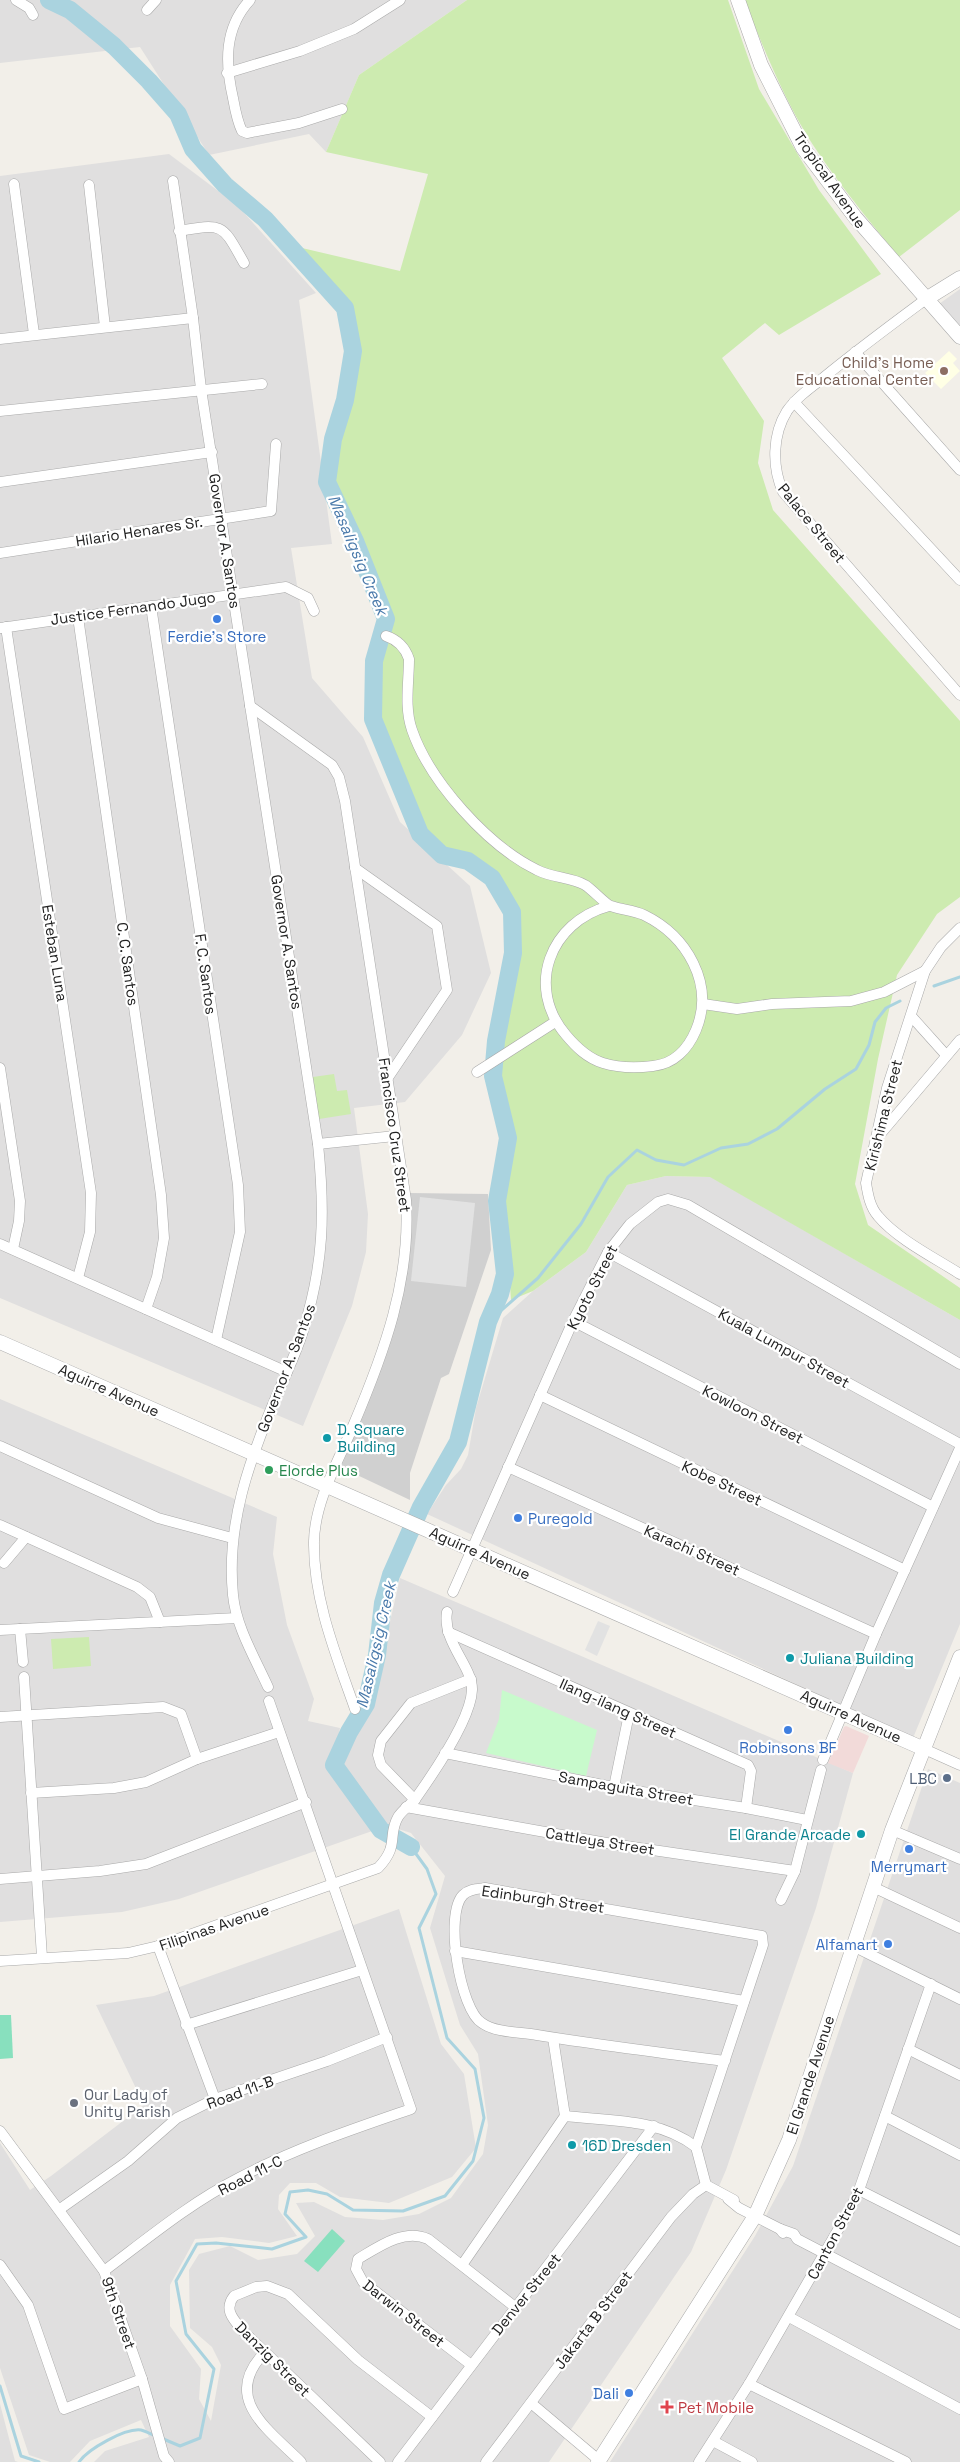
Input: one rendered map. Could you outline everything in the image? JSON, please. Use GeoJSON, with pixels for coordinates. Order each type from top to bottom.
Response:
{"type":"FeatureCollection","features":[{"type":"Feature","properties":{"kind":"street"},"geometry":{"type":"LineString","coordinates":[[16,0],[29,8],[33,15]]}},
{"type":"Feature","properties":{"kind":"street"},"geometry":{"type":"LineString","coordinates":[[146,0],[147,10],[156,0]]}},
{"type":"Feature","properties":{"kind":"street"},"geometry":{"type":"LineString","coordinates":[[250,0],[239,11],[229,36],[227,73],[236,113],[244,133],[299,123],[342,109]]}},
{"type":"Feature","properties":{"kind":"street"},"geometry":{"type":"LineString","coordinates":[[227,73],[300,50],[354,29],[400,0]]}},
{"type":"Feature","properties":{"kind":"street","name":"Tropical Avenue"},"geometry":{"type":"LineString","coordinates":[[738,0],[761,65],[803,148],[855,217],[960,337]]}},
{"type":"Feature","properties":{"kind":"street","name":"Governor A. Santos"},"geometry":{"type":"LineString","coordinates":[[173,181],[193,318],[201,389],[318,1144],[323,1195],[320,1264],[303,1333],[253,1454],[238,1503],[232,1538],[233,1595],[237,1618],[268,1687]]}},
{"type":"Feature","properties":{"kind":"street"},"geometry":{"type":"LineString","coordinates":[[14,184],[34,334]]}},
{"type":"Feature","properties":{"kind":"street"},"geometry":{"type":"LineString","coordinates":[[89,185],[105,327]]}},
{"type":"Feature","properties":{"kind":"street"},"geometry":{"type":"LineString","coordinates":[[179,231],[211,226],[220,228],[229,236],[244,263]]}},
{"type":"Feature","properties":{"kind":"street","name":"Palace Street"},"geometry":{"type":"LineString","coordinates":[[960,278],[926,299],[855,352],[794,402],[780,428],[776,447],[777,478],[783,492],[960,695]]}},
{"type":"Feature","properties":{"kind":"street"},"geometry":{"type":"LineString","coordinates":[[0,339],[193,318]]}},
{"type":"Feature","properties":{"kind":"street"},"geometry":{"type":"LineString","coordinates":[[855,352],[960,470]]}},
{"type":"Feature","properties":{"kind":"street"},"geometry":{"type":"LineString","coordinates":[[0,411],[262,384]]}},
{"type":"Feature","properties":{"kind":"street"},"geometry":{"type":"LineString","coordinates":[[794,402],[960,580]]}},
{"type":"Feature","properties":{"kind":"street","name":"Hilario Henares Sr."},"geometry":{"type":"LineString","coordinates":[[0,553],[271,511],[276,444]]}},
{"type":"Feature","properties":{"kind":"street"},"geometry":{"type":"LineString","coordinates":[[0,482],[212,452]]}},
{"type":"Feature","properties":{"kind":"street","name":"Justice Fernando Jugo"},"geometry":{"type":"LineString","coordinates":[[3,628],[286,587],[308,598],[314,611]]}},
{"type":"Feature","properties":{"kind":"street","name":"F. C. Santos"},"geometry":{"type":"LineString","coordinates":[[151,606],[238,1185],[240,1232],[216,1340]]}},
{"type":"Feature","properties":{"kind":"street","name":"C. C. Santos"},"geometry":{"type":"LineString","coordinates":[[78,616],[161,1195],[164,1238],[157,1276],[146,1310]]}},
{"type":"Feature","properties":{"kind":"street","name":"Esteban Luna"},"geometry":{"type":"LineString","coordinates":[[3,628],[91,1193],[90,1232],[78,1278]]}},
{"type":"Feature","properties":{"kind":"street"},"geometry":{"type":"LineString","coordinates":[[386,636],[399,643],[406,650],[409,659],[408,714],[412,730],[438,779],[456,803],[474,823],[527,864],[550,875],[583,884],[609,906]]}},
{"type":"Feature","properties":{"kind":"street","name":"Francisco Cruz Street"},"geometry":{"type":"LineString","coordinates":[[250,706],[332,765],[343,789],[407,1213],[407,1241],[402,1280],[386,1341],[328,1486],[314,1539],[318,1583],[324,1614],[355,1709]]}},
{"type":"Feature","properties":{"kind":"street"},"geometry":{"type":"LineString","coordinates":[[355,868],[437,926],[447,990],[387,1079]]}},
{"type":"Feature","properties":{"kind":"street"},"geometry":{"type":"LineString","coordinates":[[609,906],[627,908],[664,928],[682,945],[694,963],[700,979],[703,1004],[699,1024],[684,1051],[672,1060],[658,1066],[636,1068],[603,1063],[577,1048],[555,1022],[549,1010],[545,986],[553,952],[561,938],[578,920],[594,910],[609,906]]}},
{"type":"Feature","properties":{"kind":"street","name":"Kirishima Street"},"geometry":{"type":"LineString","coordinates":[[960,928],[941,947],[925,970],[887,1088],[866,1184],[868,1198],[877,1215],[889,1227],[960,1274]]}},
{"type":"Feature","properties":{"kind":"street"},"geometry":{"type":"LineString","coordinates":[[703,1004],[737,1009],[772,1004],[851,1001],[884,992],[907,982],[925,970]]}},
{"type":"Feature","properties":{"kind":"street"},"geometry":{"type":"LineString","coordinates":[[911,1016],[946,1056]]}},
{"type":"Feature","properties":{"kind":"street"},"geometry":{"type":"LineString","coordinates":[[482,1069],[555,1022]]}},
{"type":"Feature","properties":{"kind":"street"},"geometry":{"type":"LineString","coordinates":[[874,1141],[960,1040]]}},
{"type":"Feature","properties":{"kind":"street"},"geometry":{"type":"LineString","coordinates":[[0,1068],[20,1201],[19,1221],[13,1250]]}},
{"type":"Feature","properties":{"kind":"street"},"geometry":{"type":"LineString","coordinates":[[318,1144],[395,1136]]}},
{"type":"Feature","properties":{"kind":"street","name":"Kyoto Street"},"geometry":{"type":"LineString","coordinates":[[452,1592],[573,1321],[608,1252],[618,1237],[658,1202],[668,1199],[679,1200],[960,1364]]}},
{"type":"Feature","properties":{"kind":"street"},"geometry":{"type":"LineString","coordinates":[[0,1244],[287,1372]]}},
{"type":"Feature","properties":{"kind":"street","name":"Kuala Lumpur Street"},"geometry":{"type":"LineString","coordinates":[[608,1252],[960,1446]]}},
{"type":"Feature","properties":{"kind":"street","name":"Kowloon Street"},"geometry":{"type":"LineString","coordinates":[[573,1321],[933,1507]]}},
{"type":"Feature","properties":{"kind":"street","name":"Aguirre Avenue"},"geometry":{"type":"LineString","coordinates":[[0,1342],[960,1765]]}},
{"type":"Feature","properties":{"kind":"street","name":"Kobe Street"},"geometry":{"type":"LineString","coordinates":[[540,1396],[905,1570]]}},
{"type":"Feature","properties":{"kind":"street"},"geometry":{"type":"LineString","coordinates":[[0,1446],[158,1518],[232,1538]]}},
{"type":"Feature","properties":{"kind":"street"},"geometry":{"type":"LineString","coordinates":[[781,1900],[795,1871],[822,1765],[876,1634],[960,1446]]}},
{"type":"Feature","properties":{"kind":"street","name":"Karachi Street"},"geometry":{"type":"LineString","coordinates":[[508,1466],[876,1634]]}},
{"type":"Feature","properties":{"kind":"street"},"geometry":{"type":"LineString","coordinates":[[0,1526],[138,1587],[150,1598],[160,1622]]}},
{"type":"Feature","properties":{"kind":"street"},"geometry":{"type":"LineString","coordinates":[[4,1563],[26,1537]]}},
{"type":"Feature","properties":{"kind":"street"},"geometry":{"type":"LineString","coordinates":[[406,1807],[415,1800],[445,1753],[469,1706],[472,1690],[471,1679],[448,1632],[447,1612]]}},
{"type":"Feature","properties":{"kind":"street"},"geometry":{"type":"LineString","coordinates":[[0,1630],[237,1618]]}},
{"type":"Feature","properties":{"kind":"street"},"geometry":{"type":"LineString","coordinates":[[20,1629],[23,1662]]}},
{"type":"Feature","properties":{"kind":"street","name":"Ilang-ilang Street"},"geometry":{"type":"LineString","coordinates":[[448,1632],[748,1766],[752,1771],[746,1808]]}},
{"type":"Feature","properties":{"kind":"street","name":"El Grande Avenue"},"geometry":{"type":"LineString","coordinates":[[599,2461],[749,2212],[789,2140],[892,1830],[922,1748],[960,1657]]}},
{"type":"Feature","properties":{"kind":"street"},"geometry":{"type":"LineString","coordinates":[[24,1677],[42,1957]]}},
{"type":"Feature","properties":{"kind":"street"},"geometry":{"type":"LineString","coordinates":[[415,1800],[381,1765],[378,1755],[381,1741],[412,1703],[471,1679]]}},
{"type":"Feature","properties":{"kind":"street"},"geometry":{"type":"LineString","coordinates":[[269,1701],[387,2037]]}},
{"type":"Feature","properties":{"kind":"street"},"geometry":{"type":"LineString","coordinates":[[0,1717],[163,1707],[181,1714],[197,1759]]}},
{"type":"Feature","properties":{"kind":"street"},"geometry":{"type":"LineString","coordinates":[[614,1787],[628,1714]]}},
{"type":"Feature","properties":{"kind":"street"},"geometry":{"type":"LineString","coordinates":[[31,1793],[114,1788],[146,1782],[197,1759],[279,1732]]}},
{"type":"Feature","properties":{"kind":"street","name":"Sampaguita Street"},"geometry":{"type":"LineString","coordinates":[[445,1753],[614,1787],[808,1820]]}},
{"type":"Feature","properties":{"kind":"street"},"geometry":{"type":"LineString","coordinates":[[0,1879],[146,1864],[306,1802]]}},
{"type":"Feature","properties":{"kind":"street","name":"Filipinas Avenue"},"geometry":{"type":"LineString","coordinates":[[0,1961],[128,1953],[158,1946],[334,1885],[378,1868],[389,1857],[393,1845],[396,1822],[406,1807]]}},
{"type":"Feature","properties":{"kind":"street","name":"Cattleya Street"},"geometry":{"type":"LineString","coordinates":[[406,1807],[593,1840],[795,1871]]}},
{"type":"Feature","properties":{"kind":"street"},"geometry":{"type":"LineString","coordinates":[[892,1830],[960,1859]]}},
{"type":"Feature","properties":{"kind":"street"},"geometry":{"type":"LineString","coordinates":[[872,1887],[960,1928]]}},
{"type":"Feature","properties":{"kind":"street","name":"Edinburgh Street"},"geometry":{"type":"LineString","coordinates":[[725,2061],[553,2038],[493,2028],[480,2023],[473,2013],[455,1951],[457,1916],[462,1896],[468,1891],[485,1888],[758,1934],[764,1938],[744,2001]]}},
{"type":"Feature","properties":{"kind":"street"},"geometry":{"type":"LineString","coordinates":[[158,1946],[215,2099]]}},
{"type":"Feature","properties":{"kind":"street"},"geometry":{"type":"LineString","coordinates":[[853,1946],[960,1999]]}},
{"type":"Feature","properties":{"kind":"street"},"geometry":{"type":"LineString","coordinates":[[455,1951],[744,2001],[696,2147],[706,2185],[741,2204],[749,2212],[780,2229],[787,2236],[797,2238],[960,2324]]}},
{"type":"Feature","properties":{"kind":"street"},"geometry":{"type":"LineString","coordinates":[[186,2025],[362,1970]]}},
{"type":"Feature","properties":{"kind":"street","name":"Canton Street"},"geometry":{"type":"LineString","coordinates":[[700,2462],[826,2254],[859,2190],[931,1984]]}},
{"type":"Feature","properties":{"kind":"street","name":"Road 11-B"},"geometry":{"type":"LineString","coordinates":[[60,2209],[128,2161],[177,2118],[215,2099],[327,2061],[387,2037]]}},
{"type":"Feature","properties":{"kind":"street","name":"Road 11-C"},"geometry":{"type":"LineString","coordinates":[[104,2271],[168,2222],[238,2178],[336,2135],[411,2109],[387,2037]]}},
{"type":"Feature","properties":{"kind":"street"},"geometry":{"type":"LineString","coordinates":[[462,2266],[565,2116],[553,2038]]}},
{"type":"Feature","properties":{"kind":"street"},"geometry":{"type":"LineString","coordinates":[[908,2049],[960,2075]]}},
{"type":"Feature","properties":{"kind":"street"},"geometry":{"type":"LineString","coordinates":[[565,2116],[654,2126],[670,2130],[696,2147]]}},
{"type":"Feature","properties":{"kind":"street"},"geometry":{"type":"LineString","coordinates":[[885,2116],[960,2155]]}},
{"type":"Feature","properties":{"kind":"street","name":"Denver Street"},"geometry":{"type":"LineString","coordinates":[[398,2462],[470,2364],[542,2275],[654,2126]]}},
{"type":"Feature","properties":{"kind":"street","name":"9th Street"},"geometry":{"type":"LineString","coordinates":[[0,2131],[60,2209],[104,2271],[142,2379],[166,2459]]}},
{"type":"Feature","properties":{"kind":"street","name":"Jakarta B Street"},"geometry":{"type":"LineString","coordinates":[[486,2462],[671,2217],[693,2194],[706,2185]]}},
{"type":"Feature","properties":{"kind":"street"},"geometry":{"type":"LineString","coordinates":[[859,2190],[960,2241]]}},
{"type":"Feature","properties":{"kind":"street","name":"Darwin Street"},"geometry":{"type":"LineString","coordinates":[[470,2364],[363,2282],[358,2275],[356,2264],[358,2259],[378,2247],[413,2235],[428,2239],[515,2307]]}},
{"type":"Feature","properties":{"kind":"street"},"geometry":{"type":"LineString","coordinates":[[0,2266],[28,2305],[64,2409],[142,2379]]}},
{"type":"Feature","properties":{"kind":"street","name":"Danzig Street"},"geometry":{"type":"LineString","coordinates":[[380,2462],[243,2331],[230,2314],[230,2300],[239,2293],[256,2287],[267,2286],[288,2294],[358,2360],[432,2417]]}},
{"type":"Feature","properties":{"kind":"street"},"geometry":{"type":"LineString","coordinates":[[789,2317],[960,2409]]}},
{"type":"Feature","properties":{"kind":"street"},"geometry":{"type":"LineString","coordinates":[[265,2352],[256,2362],[248,2376],[246,2389],[248,2403],[257,2419],[301,2462]]}},
{"type":"Feature","properties":{"kind":"street"},"geometry":{"type":"LineString","coordinates":[[749,2384],[906,2462]]}},
{"type":"Feature","properties":{"kind":"street"},"geometry":{"type":"LineString","coordinates":[[532,2403],[599,2461]]}},
{"type":"Feature","properties":{"kind":"street"},"geometry":{"type":"LineString","coordinates":[[713,2441],[752,2462]]}},
{"type":"Feature","properties":{"kind":"shaded area"},"geometry":{"type":"Polygon","coordinates":[[[0,0],[467,0],[359,75],[326,152],[309,134],[209,155],[140,47],[0,63],[0,0]]]}},
{"type":"Feature","properties":{"kind":"shaded area"},"geometry":{"type":"Polygon","coordinates":[[[169,154],[237,205],[316,293],[299,300],[332,544],[291,548],[312,678],[363,737],[400,822],[470,886],[491,973],[462,1035],[405,1102],[354,1108],[368,1214],[366,1252],[352,1306],[303,1426],[0,1298],[0,176],[169,154]]]}},
{"type":"Feature","properties":{"kind":"shaded area"},"geometry":{"type":"Polygon","coordinates":[[[960,289],[960,326],[939,304],[960,289]]]}},
{"type":"Feature","properties":{"kind":"shaded area","name":"Child's Home Educational Center"},"geometry":{"type":"Polygon","coordinates":[[[949,351],[957,359],[953,363],[960,371],[941,389],[925,373],[949,351]]]}},
{"type":"Feature","properties":{"kind":"shaded area"},"geometry":{"type":"Polygon","coordinates":[[[666,1176],[711,1177],[960,1320],[960,1624],[913,1738],[427,1514],[446,1485],[461,1469],[468,1455],[476,1408],[503,1318],[533,1291],[586,1252],[627,1185],[666,1176]]]}},
{"type":"Feature","properties":{"kind":"shaded area"},"geometry":{"type":"Polygon","coordinates":[[[409,1193],[488,1194],[491,1250],[449,1374],[441,1378],[410,1473],[410,1500],[338,1466],[389,1340],[409,1193]]]}},
{"type":"Feature","properties":{"kind":"shaded area"},"geometry":{"type":"Polygon","coordinates":[[[420,1197],[475,1203],[466,1287],[411,1281],[420,1197]]]}},
{"type":"Feature","properties":{"kind":"shaded area"},"geometry":{"type":"Polygon","coordinates":[[[0,1399],[277,1517],[273,1554],[287,1625],[314,1699],[308,1721],[340,1728],[330,1773],[375,1830],[179,1899],[122,1912],[0,1922],[0,1399]]]}},
{"type":"Feature","properties":{"kind":"shaded area"},"geometry":{"type":"Polygon","coordinates":[[[400,1578],[853,1773],[816,1908],[726,2170],[691,2252],[549,2462],[94,2462],[105,2451],[149,2437],[141,2420],[90,2441],[70,2462],[50,2462],[29,2455],[0,2368],[0,2143],[30,2190],[144,2105],[96,2005],[154,1996],[399,1909],[441,2044],[464,2074],[476,2148],[452,2177],[389,2203],[340,2197],[316,2183],[290,2183],[279,2195],[278,2209],[297,2236],[269,2243],[222,2237],[195,2239],[170,2285],[170,2326],[201,2369],[199,2399],[211,2421],[221,2365],[212,2347],[190,2328],[189,2270],[199,2254],[230,2246],[258,2260],[297,2254],[315,2236],[296,2203],[314,2202],[345,2217],[383,2220],[419,2214],[451,2198],[483,2154],[488,2125],[478,2054],[460,2025],[430,1928],[445,1876],[411,1833],[379,1823],[342,1766],[349,1739],[372,1701],[400,1578]]]}},
{"type":"Feature","properties":{"kind":"shaded area"},"geometry":{"type":"Polygon","coordinates":[[[598,1621],[610,1626],[597,1656],[585,1650],[598,1621]]]}},
{"type":"Feature","properties":{"kind":"shaded area"},"geometry":{"type":"Polygon","coordinates":[[[846,1726],[869,1736],[853,1773],[828,1763],[846,1726]]]}},
{"type":"Feature","properties":{"kind":"shaded area"},"geometry":{"type":"Polygon","coordinates":[[[928,1769],[960,1783],[960,2462],[610,2462],[755,2236],[793,2166],[928,1769]]]}},
{"type":"Feature","properties":{"kind":"shaded area"},"geometry":{"type":"Polygon","coordinates":[[[0,2404],[15,2461],[18,2462],[0,2462],[0,2404]]]}},
{"type":"Feature","properties":{"kind":"green space"},"geometry":{"type":"Polygon","coordinates":[[[467,0],[728,0],[759,89],[819,190],[881,274],[779,335],[765,323],[722,358],[764,421],[758,463],[773,510],[960,721],[960,897],[937,914],[897,975],[878,1059],[855,1184],[868,1225],[960,1288],[960,1320],[710,1177],[666,1176],[627,1185],[586,1252],[533,1291],[511,1300],[504,1200],[515,1138],[493,1076],[496,1041],[513,953],[512,912],[492,878],[468,861],[442,855],[420,834],[373,719],[374,661],[386,619],[355,541],[327,482],[333,439],[345,400],[353,351],[345,309],[285,244],[400,271],[428,174],[326,152],[359,75],[467,0]]]}},
{"type":"Feature","properties":{"kind":"green space"},"geometry":{"type":"Polygon","coordinates":[[[744,0],[960,0],[960,210],[899,257],[865,216],[813,145],[775,74],[744,0]]]}},
{"type":"Feature","properties":{"kind":"green space"},"geometry":{"type":"Polygon","coordinates":[[[334,1074],[337,1091],[347,1090],[351,1114],[319,1119],[318,1113],[315,1113],[316,1098],[313,1077],[334,1074]]]}},
{"type":"Feature","properties":{"kind":"green space"},"geometry":{"type":"Polygon","coordinates":[[[89,1637],[91,1666],[53,1669],[51,1639],[89,1637]]]}},
{"type":"Feature","properties":{"kind":"green space"},"geometry":{"type":"Polygon","coordinates":[[[502,1690],[597,1730],[586,1776],[486,1753],[499,1719],[502,1690]]]}},
{"type":"Feature","properties":{"kind":"green space"},"geometry":{"type":"Polygon","coordinates":[[[0,2015],[11,2015],[13,2058],[0,2059],[0,2015]]]}},
{"type":"Feature","properties":{"kind":"green space"},"geometry":{"type":"Polygon","coordinates":[[[332,2229],[345,2241],[318,2272],[304,2261],[332,2229]]]}},
{"type":"Feature","properties":{"kind":"waterway","name":"Masaligsig Creek"},"geometry":{"type":"LineString","coordinates":[[49,0],[70,10],[114,46],[149,81],[178,114],[193,149],[225,185],[265,219],[345,308],[353,351],[345,400],[333,439],[327,482],[355,541],[386,619],[374,661],[373,719],[420,834],[442,855],[468,861],[492,878],[512,912],[513,953],[496,1041],[493,1076],[508,1138],[497,1201],[505,1274],[500,1294],[488,1322],[458,1442],[421,1507],[391,1575],[383,1603],[377,1655],[366,1704],[349,1732],[334,1765],[381,1830],[411,1847]]}},
{"type":"Feature","properties":{"kind":"waterway","name":"Masaligsig Creek"},"geometry":{"type":"LineString","coordinates":[[934,986],[960,977]]}},
{"type":"Feature","properties":{"kind":"waterway","name":"Masaligsig Creek"},"geometry":{"type":"LineString","coordinates":[[488,1322],[538,1278],[581,1224],[608,1177],[637,1150],[656,1160],[684,1165],[721,1148],[748,1144],[777,1129],[825,1089],[856,1069],[869,1045],[875,1022],[886,1008],[900,1001]]}},
{"type":"Feature","properties":{"kind":"waterway","name":"Masaligsig Creek"},"geometry":{"type":"LineString","coordinates":[[161,2438],[180,2446],[200,2438],[214,2369],[186,2334],[176,2281],[197,2244],[216,2243],[272,2249],[306,2237],[285,2214],[290,2192],[308,2190],[327,2194],[353,2210],[403,2211],[445,2196],[473,2161],[484,2118],[475,2069],[447,2038],[419,1928],[436,1894],[427,1869],[411,1847]]}},
{"type":"Feature","properties":{"kind":"waterway"},"geometry":{"type":"LineString","coordinates":[[0,2386],[21,2456],[39,2462]]}},
{"type":"Feature","properties":{"kind":"waterway","name":"Masaligsig Creek"},"geometry":{"type":"LineString","coordinates":[[79,2462],[90,2451],[107,2440],[126,2432],[141,2430],[156,2436]]}},
{"type":"Feature","properties":{"kind":"place","name":"Child's Home Educational Center"},"geometry":{"type":"Point","coordinates":[944,371]}},
{"type":"Feature","properties":{"kind":"place","name":"Ferdie's Store"},"geometry":{"type":"Point","coordinates":[217,619]}},
{"type":"Feature","properties":{"kind":"place","name":"D. Square Building"},"geometry":{"type":"Point","coordinates":[327,1438]}},
{"type":"Feature","properties":{"kind":"place","name":"Elorde Plus"},"geometry":{"type":"Point","coordinates":[269,1470]}},
{"type":"Feature","properties":{"kind":"place","name":"Puregold"},"geometry":{"type":"Point","coordinates":[518,1518]}},
{"type":"Feature","properties":{"kind":"place","name":"Juliana Building"},"geometry":{"type":"Point","coordinates":[790,1658]}},
{"type":"Feature","properties":{"kind":"place","name":"Robinsons BF"},"geometry":{"type":"Point","coordinates":[788,1730]}},
{"type":"Feature","properties":{"kind":"place","name":"LBC"},"geometry":{"type":"Point","coordinates":[947,1778]}},
{"type":"Feature","properties":{"kind":"place","name":"El Grande Arcade"},"geometry":{"type":"Point","coordinates":[861,1834]}},
{"type":"Feature","properties":{"kind":"place","name":"Merrymart"},"geometry":{"type":"Point","coordinates":[909,1849]}},
{"type":"Feature","properties":{"kind":"place","name":"Alfamart"},"geometry":{"type":"Point","coordinates":[888,1944]}},
{"type":"Feature","properties":{"kind":"place","name":"Our Lady of Unity Parish"},"geometry":{"type":"Point","coordinates":[74,2103]}},
{"type":"Feature","properties":{"kind":"place","name":"16D Dresden"},"geometry":{"type":"Point","coordinates":[572,2145]}},
{"type":"Feature","properties":{"kind":"place","name":"Dali"},"geometry":{"type":"Point","coordinates":[629,2393]}},
{"type":"Feature","properties":{"kind":"place","name":"Pet Mobile"},"geometry":{"type":"Point","coordinates":[667,2407]}}]}
